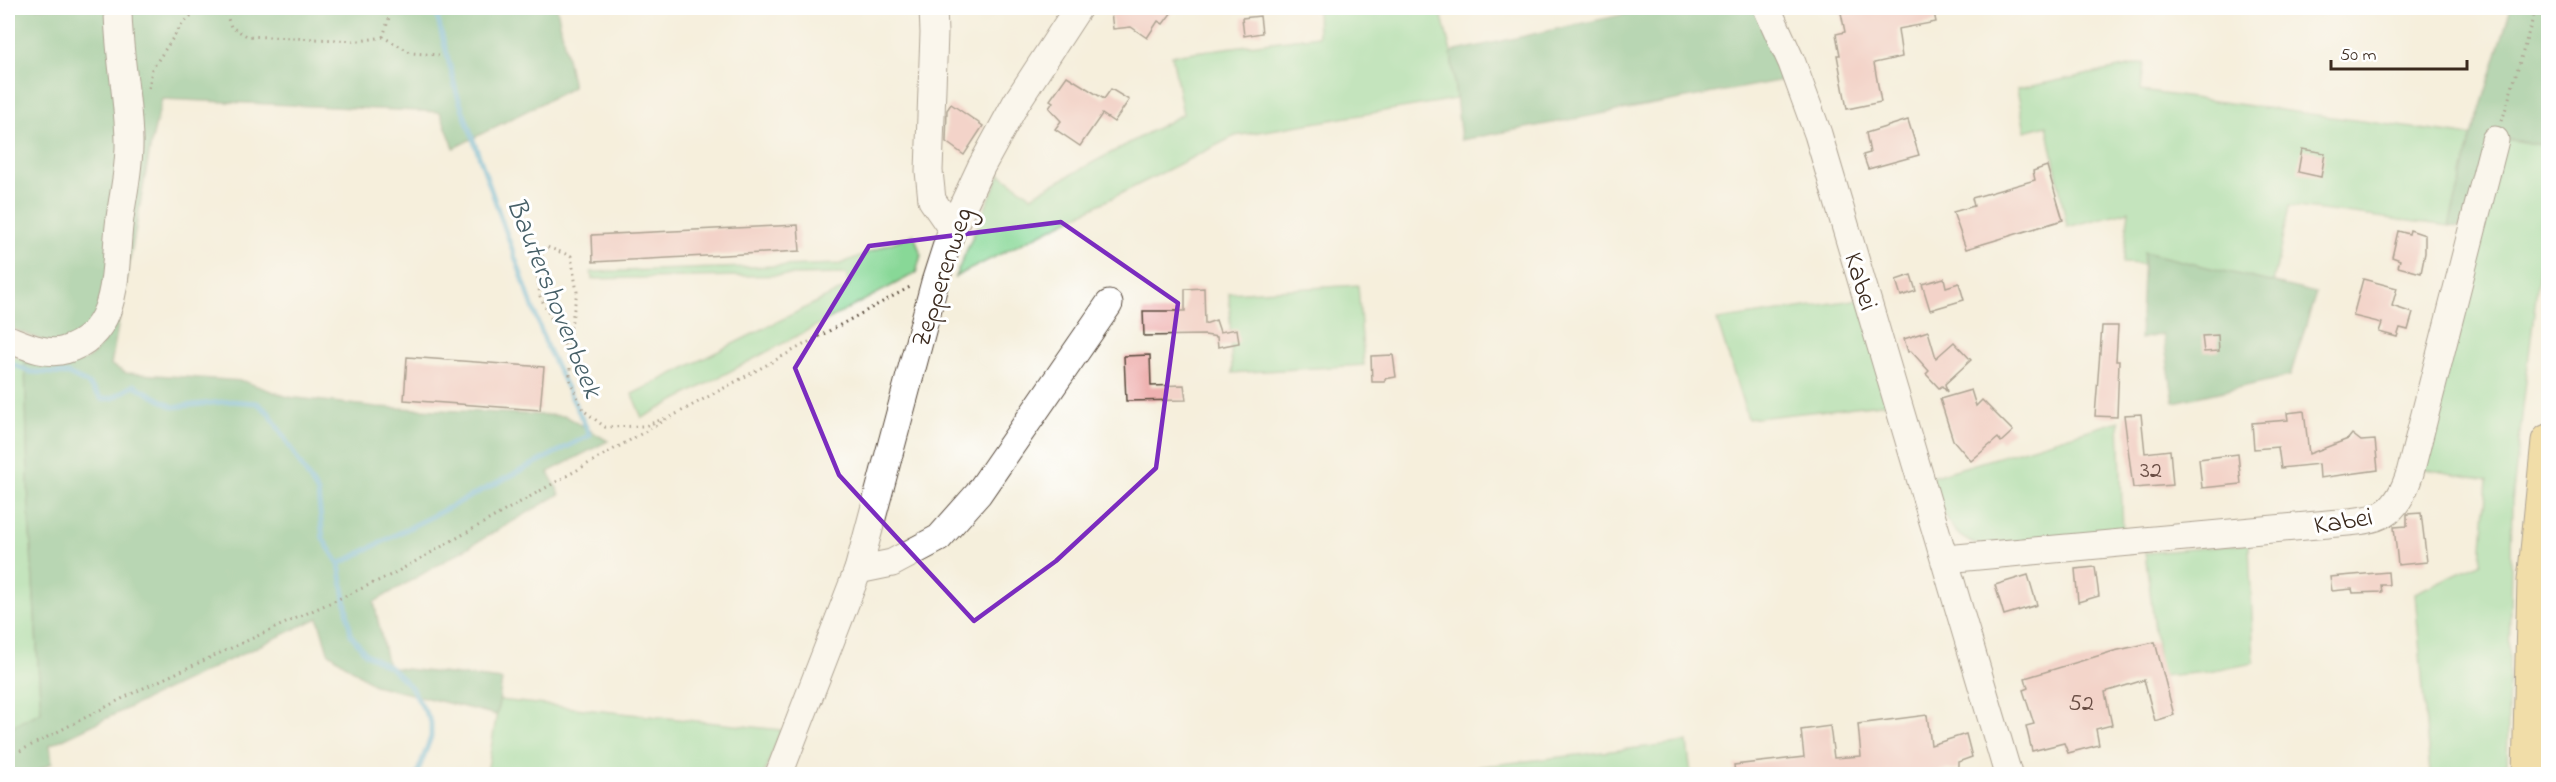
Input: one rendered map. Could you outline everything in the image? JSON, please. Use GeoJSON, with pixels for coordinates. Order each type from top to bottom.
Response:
{"type":"FeatureCollection","features":[{"type":"Feature","properties":{"kind":"highway"},"geometry":{"type":"LineString","coordinates":[[2529,774],[2534,581],[2548,441]]}},
{"type":"Feature","properties":{"kind":"street"},"geometry":{"type":"LineString","coordinates":[[8,339],[33,348],[64,351],[96,332],[106,317],[114,287],[119,224],[127,183],[129,142],[128,110],[120,60],[118,8]]}},
{"type":"Feature","properties":{"kind":"street"},"geometry":{"type":"LineString","coordinates":[[933,8],[929,171],[932,200],[952,230]]}},
{"type":"Feature","properties":{"kind":"street","name":"Zepperenweg"},"geometry":{"type":"LineString","coordinates":[[779,774],[858,570],[938,271],[952,230],[981,167],[1016,103],[1078,8]]}},
{"type":"Feature","properties":{"kind":"street","name":"Kabei"},"geometry":{"type":"LineString","coordinates":[[1767,8],[1792,63],[1818,135],[1946,559],[2008,774]]}},
{"type":"Feature","properties":{"kind":"street","name":"Kabei"},"geometry":{"type":"LineString","coordinates":[[1946,559],[2355,521],[2375,518],[2395,505],[2403,495],[2410,472],[2495,140]]}},
{"type":"Feature","properties":{"kind":"street"},"geometry":{"type":"LineString","coordinates":[[858,570],[892,563],[939,538],[978,494],[1109,304]]}},
{"type":"Feature","properties":{"kind":"path"},"geometry":{"type":"LineString","coordinates":[[128,110],[148,90],[152,69],[181,26],[198,8]]}},
{"type":"Feature","properties":{"kind":"path"},"geometry":{"type":"LineString","coordinates":[[224,8],[231,27],[248,36],[360,41],[383,37],[412,53],[439,55]]}},
{"type":"Feature","properties":{"kind":"path"},"geometry":{"type":"LineString","coordinates":[[383,37],[392,8]]}},
{"type":"Feature","properties":{"kind":"path"},"geometry":{"type":"LineString","coordinates":[[2495,140],[2536,8]]}},
{"type":"Feature","properties":{"kind":"path"},"geometry":{"type":"LineString","coordinates":[[570,356],[540,296],[536,267],[547,247],[571,256],[577,291],[570,331],[570,356],[570,380],[583,410],[605,427],[645,426],[678,413]]}},
{"type":"Feature","properties":{"kind":"path"},"geometry":{"type":"LineString","coordinates":[[20,751],[137,691],[393,574],[678,413],[938,271]]}},
{"type":"Feature","properties":{"kind":"highlighted area"},"geometry":{"type":"Polygon","coordinates":[[[1061,222],[1178,303],[1156,468],[1056,561],[974,621],[839,475],[795,368],[869,246],[1061,222]]]}},
{"type":"Feature","properties":{"kind":"green space"},"geometry":{"type":"Polygon","coordinates":[[[8,8],[557,8],[573,87],[454,148],[440,112],[162,99],[151,144],[111,365],[126,373],[243,381],[288,397],[377,407],[566,416],[608,441],[548,472],[560,494],[374,602],[388,667],[502,680],[497,715],[374,685],[328,652],[318,618],[50,745],[52,763],[31,774],[8,774],[8,728],[41,712],[29,515],[25,360],[64,364],[85,360],[94,354],[109,329],[56,346],[8,327],[8,8]]]}},
{"type":"Feature","properties":{"kind":"green space"},"geometry":{"type":"Polygon","coordinates":[[[1317,8],[1440,8],[1451,52],[1456,99],[1235,136],[955,277],[1000,174],[1031,196],[1183,114],[1172,55],[1318,36],[1317,8]]]}},
{"type":"Feature","properties":{"kind":"green space"},"geometry":{"type":"Polygon","coordinates":[[[1653,8],[1755,8],[1789,79],[1461,140],[1451,52],[1653,8]]]}},
{"type":"Feature","properties":{"kind":"green space"},"geometry":{"type":"Polygon","coordinates":[[[2511,8],[2548,8],[2548,146],[2506,139],[2459,227],[2449,226],[2472,136],[2511,8]]]}},
{"type":"Feature","properties":{"kind":"green space"},"geometry":{"type":"Polygon","coordinates":[[[2144,63],[2141,91],[2472,136],[2449,226],[2289,206],[2273,284],[2144,252],[2143,264],[2123,263],[2129,211],[2067,227],[2047,125],[2025,131],[2017,89],[2144,63]]]}},
{"type":"Feature","properties":{"kind":"green space"},"geometry":{"type":"Polygon","coordinates":[[[2506,139],[2548,146],[2548,192],[2512,502],[2507,774],[2430,774],[2415,593],[2481,562],[2487,480],[2419,468],[2506,139]]]}},
{"type":"Feature","properties":{"kind":"green space"},"geometry":{"type":"Polygon","coordinates":[[[914,234],[921,255],[916,273],[642,418],[632,394],[849,286],[846,274],[592,279],[591,272],[840,264],[914,234]]]}},
{"type":"Feature","properties":{"kind":"green space"},"geometry":{"type":"Polygon","coordinates":[[[2144,252],[2316,293],[2290,376],[2174,402],[2163,334],[2140,339],[2144,252]]]}},
{"type":"Feature","properties":{"kind":"green space"},"geometry":{"type":"Polygon","coordinates":[[[1358,285],[1364,365],[1232,373],[1229,293],[1358,285]]]}},
{"type":"Feature","properties":{"kind":"green space"},"geometry":{"type":"Polygon","coordinates":[[[1860,299],[1890,403],[1748,419],[1717,320],[1860,299]]]}},
{"type":"Feature","properties":{"kind":"green space"},"geometry":{"type":"Polygon","coordinates":[[[8,355],[25,360],[29,515],[41,713],[8,728],[8,355]]]}},
{"type":"Feature","properties":{"kind":"green space"},"geometry":{"type":"Polygon","coordinates":[[[2119,421],[2123,534],[1976,544],[1966,540],[1951,526],[1931,477],[2119,421]]]}},
{"type":"Feature","properties":{"kind":"green space"},"geometry":{"type":"Polygon","coordinates":[[[2249,544],[2254,663],[2208,672],[2161,676],[2145,553],[2249,544]]]}},
{"type":"Feature","properties":{"kind":"green space"},"geometry":{"type":"Polygon","coordinates":[[[499,700],[781,730],[764,774],[489,774],[487,773],[499,700]]]}},
{"type":"Feature","properties":{"kind":"green space"},"geometry":{"type":"Polygon","coordinates":[[[1687,742],[1691,774],[1417,774],[1687,742]]]}},
{"type":"Feature","properties":{"kind":"building"},"geometry":{"type":"Polygon","coordinates":[[[1133,8],[1175,8],[1163,24],[1158,21],[1147,38],[1131,27],[1113,29],[1111,12],[1133,8]]]}},
{"type":"Feature","properties":{"kind":"building"},"geometry":{"type":"Polygon","coordinates":[[[1840,8],[1933,8],[1936,22],[1898,29],[1902,57],[1874,63],[1881,102],[1847,109],[1837,55],[1840,55],[1836,34],[1845,32],[1840,8]]]}},
{"type":"Feature","properties":{"kind":"building"},"geometry":{"type":"Polygon","coordinates":[[[1260,16],[1262,33],[1244,36],[1242,18],[1260,16]]]}},
{"type":"Feature","properties":{"kind":"building"},"geometry":{"type":"Polygon","coordinates":[[[1067,76],[1104,99],[1111,89],[1129,100],[1114,122],[1102,114],[1080,146],[1055,129],[1061,121],[1049,108],[1053,102],[1050,100],[1067,76]]]}},
{"type":"Feature","properties":{"kind":"building"},"geometry":{"type":"Polygon","coordinates":[[[951,104],[983,126],[964,155],[946,142],[947,110],[951,104]]]}},
{"type":"Feature","properties":{"kind":"building"},"geometry":{"type":"Polygon","coordinates":[[[1908,120],[1919,155],[1868,169],[1863,155],[1870,153],[1866,133],[1908,120]]]}},
{"type":"Feature","properties":{"kind":"building"},"geometry":{"type":"Polygon","coordinates":[[[2302,149],[2325,153],[2321,177],[2298,172],[2302,149]]]}},
{"type":"Feature","properties":{"kind":"building"},"geometry":{"type":"Polygon","coordinates":[[[2047,166],[2063,220],[1966,249],[1953,212],[1974,206],[1972,198],[2035,180],[2033,171],[2047,166]]]}},
{"type":"Feature","properties":{"kind":"building"},"geometry":{"type":"Polygon","coordinates":[[[798,225],[800,251],[593,262],[592,235],[798,225]]]}},
{"type":"Feature","properties":{"kind":"building"},"geometry":{"type":"Polygon","coordinates":[[[2410,230],[2425,235],[2425,253],[2421,273],[2398,267],[2400,260],[2392,257],[2398,231],[2409,234],[2410,230]]]}},
{"type":"Feature","properties":{"kind":"building"},"geometry":{"type":"Polygon","coordinates":[[[1911,275],[1916,291],[1901,296],[1896,280],[1911,275]]]}},
{"type":"Feature","properties":{"kind":"building"},"geometry":{"type":"Polygon","coordinates":[[[1944,278],[1946,287],[1959,283],[1964,300],[1930,310],[1922,284],[1944,278]]]}},
{"type":"Feature","properties":{"kind":"building"},"geometry":{"type":"Polygon","coordinates":[[[2363,279],[2397,288],[2392,306],[2413,313],[2408,330],[2400,328],[2397,337],[2379,332],[2382,323],[2353,316],[2363,279]]]}},
{"type":"Feature","properties":{"kind":"building"},"geometry":{"type":"Polygon","coordinates":[[[1204,288],[1205,324],[1216,320],[1220,332],[1237,329],[1239,343],[1218,347],[1217,337],[1205,335],[1144,336],[1143,311],[1185,311],[1185,289],[1204,288]]]}},
{"type":"Feature","properties":{"kind":"building"},"geometry":{"type":"Polygon","coordinates":[[[2102,326],[2118,326],[2117,417],[2095,416],[2102,326]]]}},
{"type":"Feature","properties":{"kind":"building"},"geometry":{"type":"Polygon","coordinates":[[[1928,331],[1936,358],[1954,342],[1971,360],[1945,384],[1947,392],[1942,386],[1939,388],[1926,374],[1929,371],[1911,351],[1908,352],[1904,339],[1928,331]]]}},
{"type":"Feature","properties":{"kind":"building"},"geometry":{"type":"Polygon","coordinates":[[[2218,335],[2219,351],[2204,352],[2202,336],[2218,335]]]}},
{"type":"Feature","properties":{"kind":"building"},"geometry":{"type":"Polygon","coordinates":[[[1150,355],[1151,386],[1184,385],[1186,400],[1126,401],[1124,356],[1150,355]]]}},
{"type":"Feature","properties":{"kind":"building"},"geometry":{"type":"Polygon","coordinates":[[[1393,355],[1396,377],[1385,379],[1385,382],[1372,382],[1371,356],[1393,355]]]}},
{"type":"Feature","properties":{"kind":"building"},"geometry":{"type":"Polygon","coordinates":[[[407,357],[544,367],[540,410],[404,400],[407,357]]]}},
{"type":"Feature","properties":{"kind":"building"},"geometry":{"type":"Polygon","coordinates":[[[1971,390],[1976,406],[1982,400],[2013,431],[2001,442],[1998,438],[1971,461],[1953,440],[1940,399],[1971,390]]]}},
{"type":"Feature","properties":{"kind":"building"},"geometry":{"type":"Polygon","coordinates":[[[2304,411],[2309,454],[2348,439],[2352,434],[2361,441],[2375,440],[2378,470],[2320,478],[2319,464],[2281,468],[2278,447],[2254,449],[2252,423],[2288,420],[2287,413],[2304,411]]]}},
{"type":"Feature","properties":{"kind":"building"},"geometry":{"type":"Polygon","coordinates":[[[2141,414],[2145,453],[2170,450],[2173,485],[2133,488],[2124,415],[2141,414]]]}},
{"type":"Feature","properties":{"kind":"building"},"geometry":{"type":"Polygon","coordinates":[[[2238,454],[2241,484],[2202,488],[2199,459],[2238,454]]]}},
{"type":"Feature","properties":{"kind":"building"},"geometry":{"type":"Polygon","coordinates":[[[2421,513],[2427,562],[2398,565],[2394,527],[2407,526],[2407,514],[2421,513]]]}},
{"type":"Feature","properties":{"kind":"building"},"geometry":{"type":"Polygon","coordinates":[[[2095,567],[2099,596],[2078,602],[2075,569],[2095,567]]]}},
{"type":"Feature","properties":{"kind":"building"},"geometry":{"type":"Polygon","coordinates":[[[2388,572],[2389,585],[2381,585],[2382,592],[2353,593],[2352,589],[2332,591],[2330,577],[2388,572]]]}},
{"type":"Feature","properties":{"kind":"building"},"geometry":{"type":"Polygon","coordinates":[[[2028,575],[2037,605],[2004,615],[1995,585],[2028,575]]]}},
{"type":"Feature","properties":{"kind":"building"},"geometry":{"type":"Polygon","coordinates":[[[2155,642],[2174,715],[2155,721],[2144,680],[2105,692],[2112,725],[2096,729],[2099,745],[2068,753],[2064,743],[2032,751],[2026,726],[2034,724],[2023,690],[2028,688],[2025,678],[2114,651],[2155,642]]]}},
{"type":"Feature","properties":{"kind":"building"},"geometry":{"type":"Polygon","coordinates":[[[1927,715],[1931,745],[1966,734],[1972,757],[1958,762],[1958,769],[1910,774],[1735,774],[1734,765],[1804,757],[1801,730],[1830,726],[1834,758],[1861,756],[1858,724],[1927,715]]]}},
{"type":"Feature","properties":{"kind":"waterway","name":"Bautershovenbeek"},"geometry":{"type":"LineString","coordinates":[[339,564],[590,435],[547,347],[457,94],[435,8]]}},
{"type":"Feature","properties":{"kind":"waterway"},"geometry":{"type":"LineString","coordinates":[[8,362],[31,372],[68,374],[87,383],[102,399],[113,398],[134,385],[173,407],[232,401],[257,403],[269,413],[318,493],[323,539],[339,564],[351,635],[366,654],[391,668],[411,687],[431,722],[431,737],[417,774]]}}]}
